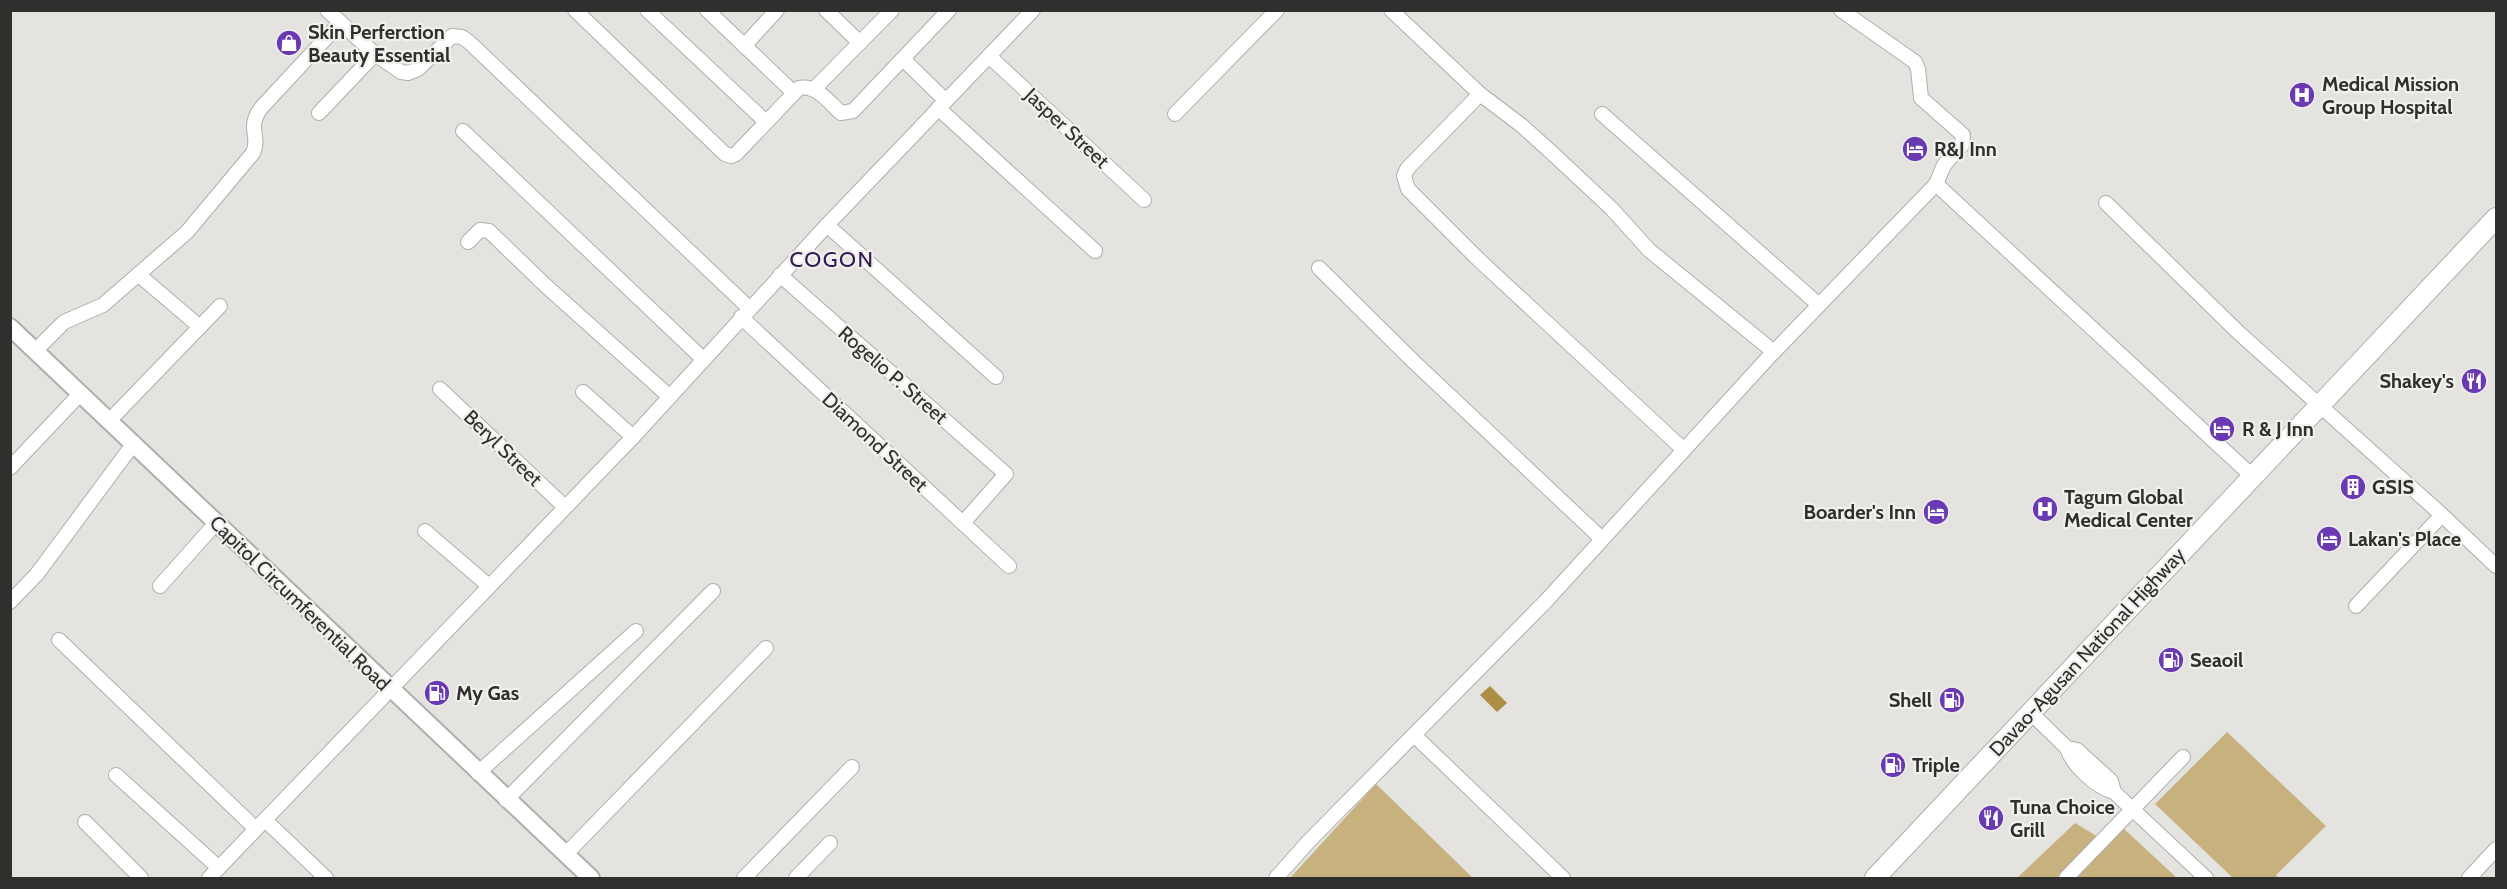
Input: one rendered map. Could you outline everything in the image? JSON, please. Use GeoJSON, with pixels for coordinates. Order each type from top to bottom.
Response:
{"type":"FeatureCollection","features":[{"type":"Feature","properties":{"kind":"highway","name":"Davao-Agusan National Highway"},"geometry":{"type":"LineString","coordinates":[[1875,879],[2496,218]]}},
{"type":"Feature","properties":{"kind":"main road","name":"Capitol Circumferential Road"},"geometry":{"type":"LineString","coordinates":[[10,327],[591,879]]}},
{"type":"Feature","properties":{"kind":"street"},"geometry":{"type":"LineString","coordinates":[[319,113],[375,54],[327,10]]}},
{"type":"Feature","properties":{"kind":"street"},"geometry":{"type":"LineString","coordinates":[[575,10],[725,154],[731,156],[736,154],[802,87],[814,89],[841,113],[849,113],[904,60],[949,10]]}},
{"type":"Feature","properties":{"kind":"street"},"geometry":{"type":"LineString","coordinates":[[647,10],[766,122]]}},
{"type":"Feature","properties":{"kind":"street"},"geometry":{"type":"LineString","coordinates":[[707,10],[794,93]]}},
{"type":"Feature","properties":{"kind":"street"},"geometry":{"type":"LineString","coordinates":[[826,10],[860,43]]}},
{"type":"Feature","properties":{"kind":"street"},"geometry":{"type":"LineString","coordinates":[[814,89],[892,10]]}},
{"type":"Feature","properties":{"kind":"street"},"geometry":{"type":"LineString","coordinates":[[116,775],[214,873],[633,437],[826,225],[1033,10]]}},
{"type":"Feature","properties":{"kind":"street"},"geometry":{"type":"LineString","coordinates":[[1175,114],[1277,10]]}},
{"type":"Feature","properties":{"kind":"street"},"geometry":{"type":"LineString","coordinates":[[1391,10],[1480,94],[1521,124],[1611,208],[1649,250],[1774,352]]}},
{"type":"Feature","properties":{"kind":"street"},"geometry":{"type":"LineString","coordinates":[[1276,879],[1309,841],[1546,601],[1774,352],[1936,184],[1944,165],[1962,145],[1963,135],[1920,98],[1918,69],[1915,62],[1841,10]]}},
{"type":"Feature","properties":{"kind":"street"},"geometry":{"type":"LineString","coordinates":[[744,46],[771,12]]}},
{"type":"Feature","properties":{"kind":"street"},"geometry":{"type":"LineString","coordinates":[[36,350],[64,322],[98,309],[187,232],[233,179],[256,147],[253,131],[257,114],[340,23]]}},
{"type":"Feature","properties":{"kind":"street","name":"Diamond Street"},"geometry":{"type":"LineString","coordinates":[[375,54],[394,68],[408,73],[418,69],[447,39],[457,35],[462,37],[1009,566]]}},
{"type":"Feature","properties":{"kind":"street","name":"Jasper Street"},"geometry":{"type":"LineString","coordinates":[[989,56],[1144,200]]}},
{"type":"Feature","properties":{"kind":"street"},"geometry":{"type":"LineString","coordinates":[[904,60],[941,104],[1095,251]]}},
{"type":"Feature","properties":{"kind":"street"},"geometry":{"type":"LineString","coordinates":[[1480,94],[1407,169],[1404,176],[1408,189],[1504,283],[1684,450]]}},
{"type":"Feature","properties":{"kind":"street"},"geometry":{"type":"LineString","coordinates":[[1602,114],[1820,305]]}},
{"type":"Feature","properties":{"kind":"street"},"geometry":{"type":"LineString","coordinates":[[463,131],[703,359]]}},
{"type":"Feature","properties":{"kind":"street"},"geometry":{"type":"LineString","coordinates":[[1936,184],[2252,476]]}},
{"type":"Feature","properties":{"kind":"street"},"geometry":{"type":"LineString","coordinates":[[2106,203],[2230,325],[2496,566]]}},
{"type":"Feature","properties":{"kind":"street"},"geometry":{"type":"LineString","coordinates":[[826,225],[996,377]]}},
{"type":"Feature","properties":{"kind":"street"},"geometry":{"type":"LineString","coordinates":[[468,242],[480,230],[489,231],[669,397]]}},
{"type":"Feature","properties":{"kind":"street"},"geometry":{"type":"LineString","coordinates":[[1319,268],[1414,362],[1602,538]]}},
{"type":"Feature","properties":{"kind":"street"},"geometry":{"type":"LineString","coordinates":[[139,275],[200,327]]}},
{"type":"Feature","properties":{"kind":"street","name":"Rogelio P. Street"},"geometry":{"type":"LineString","coordinates":[[780,275],[1006,474],[963,524]]}},
{"type":"Feature","properties":{"kind":"street"},"geometry":{"type":"LineString","coordinates":[[110,420],[220,306]]}},
{"type":"Feature","properties":{"kind":"street","name":"Beryl Street"},"geometry":{"type":"LineString","coordinates":[[440,389],[565,507]]}},
{"type":"Feature","properties":{"kind":"street"},"geometry":{"type":"LineString","coordinates":[[583,392],[633,437]]}},
{"type":"Feature","properties":{"kind":"street"},"geometry":{"type":"LineString","coordinates":[[10,468],[81,393]]}},
{"type":"Feature","properties":{"kind":"street"},"geometry":{"type":"LineString","coordinates":[[10,602],[37,574],[134,443]]}},
{"type":"Feature","properties":{"kind":"street"},"geometry":{"type":"LineString","coordinates":[[2356,606],[2442,515]]}},
{"type":"Feature","properties":{"kind":"street"},"geometry":{"type":"LineString","coordinates":[[160,586],[216,523]]}},
{"type":"Feature","properties":{"kind":"street"},"geometry":{"type":"LineString","coordinates":[[425,531],[489,586]]}},
{"type":"Feature","properties":{"kind":"street"},"geometry":{"type":"LineString","coordinates":[[506,800],[713,591]]}},
{"type":"Feature","properties":{"kind":"street"},"geometry":{"type":"LineString","coordinates":[[478,773],[636,631]]}},
{"type":"Feature","properties":{"kind":"street"},"geometry":{"type":"LineString","coordinates":[[59,640],[260,824],[326,879]]}},
{"type":"Feature","properties":{"kind":"street"},"geometry":{"type":"LineString","coordinates":[[566,855],[766,648]]}},
{"type":"Feature","properties":{"kind":"street"},"geometry":{"type":"LineString","coordinates":[[2031,713],[2067,748],[2070,758],[2111,781],[2114,792],[2206,879]]}},
{"type":"Feature","properties":{"kind":"street"},"geometry":{"type":"LineString","coordinates":[[1414,735],[1563,879]]}},
{"type":"Feature","properties":{"kind":"street"},"geometry":{"type":"LineString","coordinates":[[2075,875],[2132,809],[2183,757]]}},
{"type":"Feature","properties":{"kind":"street"},"geometry":{"type":"LineString","coordinates":[[744,879],[852,767]]}},
{"type":"Feature","properties":{"kind":"street"},"geometry":{"type":"LineString","coordinates":[[85,822],[141,879]]}},
{"type":"Feature","properties":{"kind":"street"},"geometry":{"type":"LineString","coordinates":[[796,879],[830,843]]}},
{"type":"Feature","properties":{"kind":"street"},"geometry":{"type":"LineString","coordinates":[[2469,879],[2496,849]]}},
{"type":"Feature","properties":{"kind":"shaded area"},"geometry":{"type":"Polygon","coordinates":[[[1490,686],[1507,703],[1497,712],[1480,695],[1490,686]]]}},
{"type":"Feature","properties":{"kind":"shaded area"},"geometry":{"type":"Polygon","coordinates":[[[2227,732],[2326,826],[2276,875],[2279,878],[2233,878],[2155,804],[2227,732]]]}},
{"type":"Feature","properties":{"kind":"shaded area"},"geometry":{"type":"Polygon","coordinates":[[[1376,784],[1473,878],[1290,878],[1376,784]]]}},
{"type":"Feature","properties":{"kind":"shaded area"},"geometry":{"type":"Polygon","coordinates":[[[2075,823],[2108,843],[2123,828],[2177,878],[2017,878],[2075,823]]]}},
{"type":"Feature","properties":{"kind":"place","name":"Skin Perferction Beauty Essential"},"geometry":{"type":"Point","coordinates":[289,43]}},
{"type":"Feature","properties":{"kind":"place","name":"Medical Mission Group Hospital"},"geometry":{"type":"Point","coordinates":[2302,95]}},
{"type":"Feature","properties":{"kind":"place","name":"R&J Inn"},"geometry":{"type":"Point","coordinates":[1915,149]}},
{"type":"Feature","properties":{"kind":"place","name":"Shakey's"},"geometry":{"type":"Point","coordinates":[2474,381]}},
{"type":"Feature","properties":{"kind":"place","name":"R & J Inn"},"geometry":{"type":"Point","coordinates":[2222,429]}},
{"type":"Feature","properties":{"kind":"place","name":"GSIS"},"geometry":{"type":"Point","coordinates":[2353,487]}},
{"type":"Feature","properties":{"kind":"place","name":"Tagum Global Medical Center"},"geometry":{"type":"Point","coordinates":[2045,509]}},
{"type":"Feature","properties":{"kind":"place","name":"Boarder's Inn"},"geometry":{"type":"Point","coordinates":[1936,512]}},
{"type":"Feature","properties":{"kind":"place","name":"Lakan's Place"},"geometry":{"type":"Point","coordinates":[2329,539]}},
{"type":"Feature","properties":{"kind":"place","name":"Seaoil"},"geometry":{"type":"Point","coordinates":[2171,660]}},
{"type":"Feature","properties":{"kind":"place","name":"My Gas"},"geometry":{"type":"Point","coordinates":[437,693]}},
{"type":"Feature","properties":{"kind":"place","name":"Shell"},"geometry":{"type":"Point","coordinates":[1952,700]}},
{"type":"Feature","properties":{"kind":"place","name":"Triple"},"geometry":{"type":"Point","coordinates":[1893,765]}},
{"type":"Feature","properties":{"kind":"place","name":"Tuna Choice Grill"},"geometry":{"type":"Point","coordinates":[1991,818]}},
{"type":"Feature","properties":{"kind":"district","name":"COGON"},"geometry":{"type":"Point","coordinates":[832,259]}}]}
